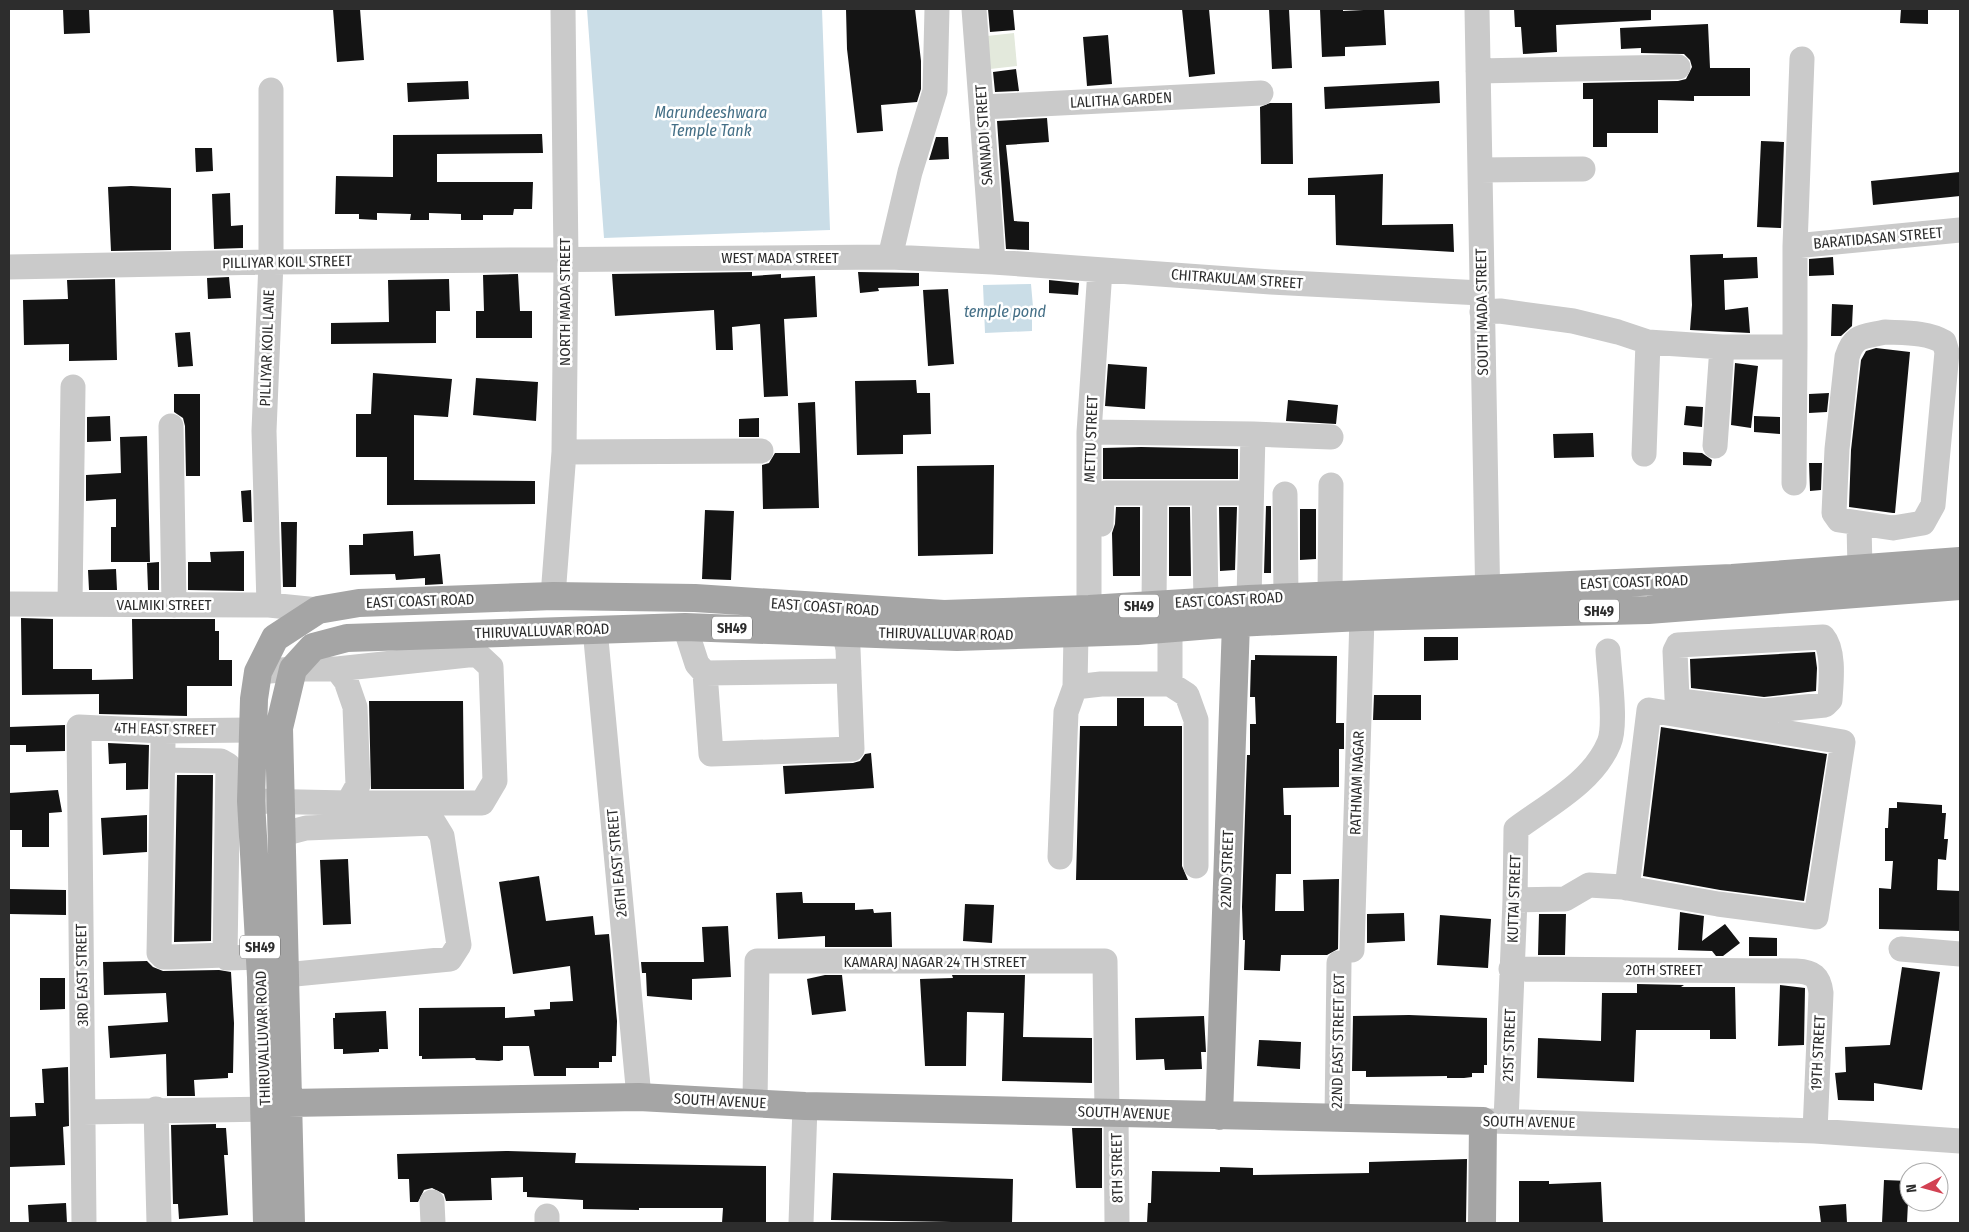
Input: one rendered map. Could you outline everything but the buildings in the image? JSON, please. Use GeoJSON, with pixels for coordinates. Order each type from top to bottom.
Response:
{"type":"FeatureCollection","features":[{"type":"Feature","properties":{"kind":"main road","name":"EAST COAST ROAD"},"geometry":{"type":"LineString","coordinates":[[1236,623],[1362,616],[1732,578],[1960,562]]}},
{"type":"Feature","properties":{"kind":"main road","name":"EAST COAST ROAD"},"geometry":{"type":"LineString","coordinates":[[318,610],[359,603],[554,596],[695,598],[944,614],[1095,609],[1142,614],[1206,602],[1330,595],[1648,610],[1960,586]]}},
{"type":"Feature","properties":{"kind":"main road","name":"THIRUVALLUVAR ROAD"},"geometry":{"type":"LineString","coordinates":[[267,1223],[277,1106],[269,970],[251,801],[252,730],[258,672],[276,638],[318,610]]}},
{"type":"Feature","properties":{"kind":"main road","name":"THIRUVALLUVAR ROAD"},"geometry":{"type":"LineString","coordinates":[[269,970],[283,834],[280,728],[293,669],[313,647],[347,638],[685,627],[957,637],[1076,633],[1142,614],[1170,628],[1236,623]]}},
{"type":"Feature","properties":{"kind":"main road","name":"22ND STREET"},"geometry":{"type":"LineString","coordinates":[[1219,1116],[1236,623]]}},
{"type":"Feature","properties":{"kind":"main road","name":"SOUTH AVENUE"},"geometry":{"type":"LineString","coordinates":[[277,1106],[639,1097],[805,1106],[1495,1121]]}},
{"type":"Feature","properties":{"kind":"main road","name":"SH49"},"geometry":{"type":"LineString","coordinates":[[277,1106],[291,1223]]}},
{"type":"Feature","properties":{"kind":"main road"},"geometry":{"type":"LineString","coordinates":[[1482,1223],[1495,1121]]}},
{"type":"Feature","properties":{"kind":"street","name":"NORTH MADA STREET"},"geometry":{"type":"LineString","coordinates":[[554,596],[564,452],[566,260],[563,9]]}},
{"type":"Feature","properties":{"kind":"street"},"geometry":{"type":"LineString","coordinates":[[890,257],[910,172],[935,91],[937,9]]}},
{"type":"Feature","properties":{"kind":"street","name":"SANNADI STREET"},"geometry":{"type":"LineString","coordinates":[[974,9],[993,262]]}},
{"type":"Feature","properties":{"kind":"street","name":"SOUTH MADA STREET"},"geometry":{"type":"LineString","coordinates":[[1478,9],[1488,602]]}},
{"type":"Feature","properties":{"kind":"street"},"geometry":{"type":"LineString","coordinates":[[1794,483],[1795,246],[1802,59]]}},
{"type":"Feature","properties":{"kind":"street"},"geometry":{"type":"LineString","coordinates":[[1478,71],[1678,67]]}},
{"type":"Feature","properties":{"kind":"street","name":"PILLIYAR KOIL LANE"},"geometry":{"type":"LineString","coordinates":[[269,605],[264,431],[271,262],[271,90]]}},
{"type":"Feature","properties":{"kind":"street","name":"LALITHA GARDEN"},"geometry":{"type":"LineString","coordinates":[[982,107],[1260,93]]}},
{"type":"Feature","properties":{"kind":"street"},"geometry":{"type":"LineString","coordinates":[[1480,170],[1583,169]]}},
{"type":"Feature","properties":{"kind":"street","name":"BARATIDASAN STREET"},"geometry":{"type":"LineString","coordinates":[[1795,246],[1960,230]]}},
{"type":"Feature","properties":{"kind":"street","name":"WEST MADA STREET"},"geometry":{"type":"LineString","coordinates":[[566,260],[890,257],[993,262]]}},
{"type":"Feature","properties":{"kind":"street","name":"PILLIYAR KOIL STREET"},"geometry":{"type":"LineString","coordinates":[[9,267],[271,262],[566,260]]}},
{"type":"Feature","properties":{"kind":"street","name":"CHITRAKULAM STREET"},"geometry":{"type":"LineString","coordinates":[[993,262],[1271,282],[1482,303],[1500,312],[1573,321],[1618,332],[1648,342],[1722,347],[1795,347]]}},
{"type":"Feature","properties":{"kind":"street","name":"METTU STREET"},"geometry":{"type":"LineString","coordinates":[[1095,609],[1089,432],[1100,270]]}},
{"type":"Feature","properties":{"kind":"street"},"geometry":{"type":"LineString","coordinates":[[1885,332],[1918,334],[1937,338],[1944,342],[1947,352],[1933,505],[1924,523],[1893,528],[1859,524],[1839,520],[1834,513],[1837,448],[1847,357],[1851,345],[1858,338],[1885,332]]}},
{"type":"Feature","properties":{"kind":"street"},"geometry":{"type":"LineString","coordinates":[[1644,454],[1648,342]]}},
{"type":"Feature","properties":{"kind":"street"},"geometry":{"type":"LineString","coordinates":[[1715,446],[1722,347]]}},
{"type":"Feature","properties":{"kind":"street"},"geometry":{"type":"LineString","coordinates":[[70,604],[73,388]]}},
{"type":"Feature","properties":{"kind":"street"},"geometry":{"type":"LineString","coordinates":[[171,426],[174,605]]}},
{"type":"Feature","properties":{"kind":"street"},"geometry":{"type":"LineString","coordinates":[[1089,432],[1331,437]]}},
{"type":"Feature","properties":{"kind":"street"},"geometry":{"type":"LineString","coordinates":[[1249,599],[1253,434]]}},
{"type":"Feature","properties":{"kind":"street"},"geometry":{"type":"LineString","coordinates":[[564,452],[761,451]]}},
{"type":"Feature","properties":{"kind":"street"},"geometry":{"type":"LineString","coordinates":[[1330,486],[1330,595]]}},
{"type":"Feature","properties":{"kind":"street"},"geometry":{"type":"LineString","coordinates":[[1095,609],[1102,495],[1106,493],[1251,493]]}},
{"type":"Feature","properties":{"kind":"street"},"geometry":{"type":"LineString","coordinates":[[1142,614],[1155,493]]}},
{"type":"Feature","properties":{"kind":"street"},"geometry":{"type":"LineString","coordinates":[[1204,493],[1206,602]]}},
{"type":"Feature","properties":{"kind":"street"},"geometry":{"type":"LineString","coordinates":[[1285,494],[1286,597]]}},
{"type":"Feature","properties":{"kind":"street"},"geometry":{"type":"LineString","coordinates":[[1859,524],[1860,569]]}},
{"type":"Feature","properties":{"kind":"street"},"geometry":{"type":"LineString","coordinates":[[1753,603],[1756,640]]}},
{"type":"Feature","properties":{"kind":"street","name":"VALMIKI STREET"},"geometry":{"type":"LineString","coordinates":[[9,604],[269,605],[318,610]]}},
{"type":"Feature","properties":{"kind":"street","name":"RATHNAM NAGAR"},"geometry":{"type":"LineString","coordinates":[[1345,956],[1362,616]]}},
{"type":"Feature","properties":{"kind":"street"},"geometry":{"type":"LineString","coordinates":[[685,627],[697,664],[705,673],[712,754],[852,749],[848,649],[844,632]]}},
{"type":"Feature","properties":{"kind":"street"},"geometry":{"type":"LineString","coordinates":[[1170,628],[1170,684]]}},
{"type":"Feature","properties":{"kind":"street","name":"26TH EAST STREET"},"geometry":{"type":"LineString","coordinates":[[595,629],[639,1097]]}},
{"type":"Feature","properties":{"kind":"street"},"geometry":{"type":"LineString","coordinates":[[1060,857],[1066,712],[1075,687],[1076,633]]}},
{"type":"Feature","properties":{"kind":"street"},"geometry":{"type":"LineString","coordinates":[[1823,637],[1827,642],[1830,654],[1830,700],[1824,705],[1764,711],[1680,702],[1677,698],[1676,651],[1678,645],[1756,640],[1823,637]]}},
{"type":"Feature","properties":{"kind":"street","name":"KUTTAI STREET"},"geometry":{"type":"LineString","coordinates":[[1511,969],[1515,900],[1516,829],[1575,786],[1597,765],[1610,742],[1612,722],[1608,651]]}},
{"type":"Feature","properties":{"kind":"street"},"geometry":{"type":"LineString","coordinates":[[251,801],[482,803],[495,781],[491,667],[477,654],[337,669],[293,669],[258,672]]}},
{"type":"Feature","properties":{"kind":"street"},"geometry":{"type":"LineString","coordinates":[[337,669],[346,681],[354,707],[358,785],[348,803]]}},
{"type":"Feature","properties":{"kind":"street"},"geometry":{"type":"LineString","coordinates":[[705,673],[849,671]]}},
{"type":"Feature","properties":{"kind":"street"},"geometry":{"type":"LineString","coordinates":[[1075,687],[1101,684],[1170,684],[1187,695],[1196,720],[1196,866]]}},
{"type":"Feature","properties":{"kind":"street"},"geometry":{"type":"LineString","coordinates":[[1515,900],[1565,899],[1589,885],[1627,888],[1718,904],[1816,916],[1843,742],[1649,710],[1627,888]]}},
{"type":"Feature","properties":{"kind":"street","name":"4TH EAST STREET"},"geometry":{"type":"LineString","coordinates":[[79,727],[163,731],[252,730]]}},
{"type":"Feature","properties":{"kind":"street","name":"3RD EAST STREET"},"geometry":{"type":"LineString","coordinates":[[79,727],[84,1223]]}},
{"type":"Feature","properties":{"kind":"street"},"geometry":{"type":"LineString","coordinates":[[163,731],[160,953],[163,957],[225,955],[227,958],[269,970],[450,959],[458,945],[442,836],[434,823],[306,828],[283,834]]}},
{"type":"Feature","properties":{"kind":"street"},"geometry":{"type":"LineString","coordinates":[[163,760],[221,761],[225,762],[229,767],[225,955]]}},
{"type":"Feature","properties":{"kind":"street"},"geometry":{"type":"LineString","coordinates":[[1901,949],[1960,954]]}},
{"type":"Feature","properties":{"kind":"street","name":"22ND EAST STREET EXT"},"geometry":{"type":"LineString","coordinates":[[1337,1118],[1345,956]]}},
{"type":"Feature","properties":{"kind":"street","name":"KAMARAJ NAGAR 24 TH STREET"},"geometry":{"type":"LineString","coordinates":[[755,1103],[757,961],[1105,961],[1111,1113]]}},
{"type":"Feature","properties":{"kind":"street","name":"20TH STREET"},"geometry":{"type":"LineString","coordinates":[[1511,969],[1796,971],[1809,972],[1816,976]]}},
{"type":"Feature","properties":{"kind":"street","name":"21ST STREET"},"geometry":{"type":"LineString","coordinates":[[1495,1121],[1511,969]]}},
{"type":"Feature","properties":{"kind":"street","name":"19TH STREET"},"geometry":{"type":"LineString","coordinates":[[1815,1131],[1821,993],[1820,982],[1816,976]]}},
{"type":"Feature","properties":{"kind":"street"},"geometry":{"type":"LineString","coordinates":[[83,1112],[277,1106]]}},
{"type":"Feature","properties":{"kind":"street"},"geometry":{"type":"LineString","coordinates":[[801,1223],[805,1106]]}},
{"type":"Feature","properties":{"kind":"street"},"geometry":{"type":"LineString","coordinates":[[156,1109],[159,1223]]}},
{"type":"Feature","properties":{"kind":"street","name":"8TH STREET"},"geometry":{"type":"LineString","coordinates":[[1111,1113],[1117,1223]]}},
{"type":"Feature","properties":{"kind":"street","name":"SOUTH AVENUE"},"geometry":{"type":"LineString","coordinates":[[1495,1121],[1815,1131],[1960,1142]]}},
{"type":"Feature","properties":{"kind":"shaded area"},"geometry":{"type":"Polygon","coordinates":[[[1014,33],[1017,66],[990,69],[987,36],[1014,33]]]}},
{"type":"Feature","properties":{"kind":"water","name":"Marundeeshwara Temple Tank"},"geometry":{"type":"Polygon","coordinates":[[[587,9],[822,9],[830,230],[604,238],[587,9]]]}},
{"type":"Feature","properties":{"kind":"water","name":"temple pond"},"geometry":{"type":"Polygon","coordinates":[[[1031,284],[1033,307],[1025,308],[1025,315],[1032,315],[1032,331],[985,333],[983,285],[1031,284]]]}}]}
